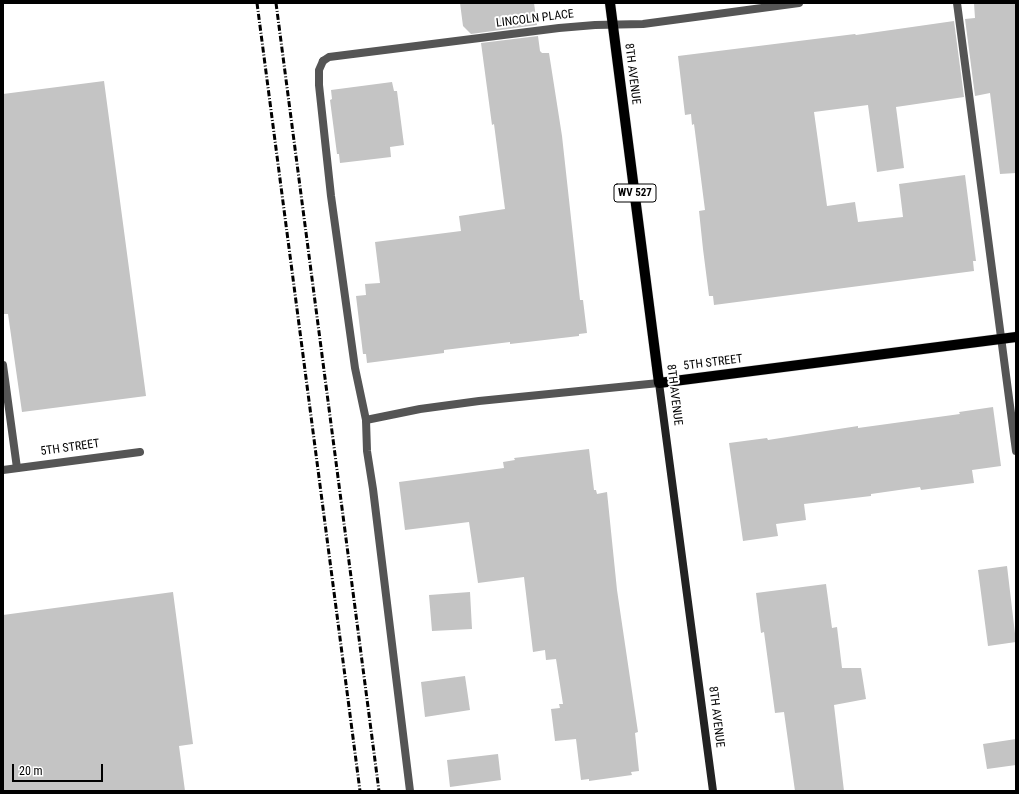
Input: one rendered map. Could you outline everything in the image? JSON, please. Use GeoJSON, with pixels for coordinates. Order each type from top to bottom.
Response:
{"type":"FeatureCollection","features":[{"type":"Feature","properties":{"kind":"main road","name":"8TH AVENUE"},"geometry":{"type":"LineString","coordinates":[[610,3],[659,383]]}},
{"type":"Feature","properties":{"kind":"main road","name":"5TH STREET"},"geometry":{"type":"LineString","coordinates":[[659,383],[1016,337]]}},
{"type":"Feature","properties":{"kind":"street","name":"LINCOLN PLACE"},"geometry":{"type":"LineString","coordinates":[[366,420],[355,368],[331,196],[319,85],[319,70],[323,61],[329,57],[565,28],[613,24],[643,24],[799,3]]}},
{"type":"Feature","properties":{"kind":"street"},"geometry":{"type":"LineString","coordinates":[[957,3],[1016,451]]}},
{"type":"Feature","properties":{"kind":"street"},"geometry":{"type":"LineString","coordinates":[[3,365],[17,468]]}},
{"type":"Feature","properties":{"kind":"street","name":"5TH STREET"},"geometry":{"type":"LineString","coordinates":[[366,420],[420,409],[479,401],[659,383]]}},
{"type":"Feature","properties":{"kind":"street","name":"8TH AVENUE"},"geometry":{"type":"LineString","coordinates":[[659,383],[712,791]]}},
{"type":"Feature","properties":{"kind":"street"},"geometry":{"type":"LineString","coordinates":[[366,420],[367,451],[410,791]]}},
{"type":"Feature","properties":{"kind":"street","name":"5TH STREET"},"geometry":{"type":"LineString","coordinates":[[3,470],[140,452]]}},
{"type":"Feature","properties":{"kind":"building"},"geometry":{"type":"Polygon","coordinates":[[[460,3],[534,3],[537,25],[471,34],[463,26],[460,3]]]}},
{"type":"Feature","properties":{"kind":"building"},"geometry":{"type":"Polygon","coordinates":[[[974,3],[1016,3],[1016,173],[1000,174],[990,93],[975,96],[965,19],[975,18],[974,3]]]}},
{"type":"Feature","properties":{"kind":"building"},"geometry":{"type":"Polygon","coordinates":[[[954,21],[964,97],[896,107],[904,168],[877,172],[868,105],[814,112],[827,206],[855,202],[858,222],[903,217],[899,184],[965,175],[976,261],[973,261],[974,271],[714,305],[713,296],[709,296],[703,249],[699,211],[705,210],[694,124],[692,125],[691,114],[685,115],[678,56],[856,35],[954,21]]]}},
{"type":"Feature","properties":{"kind":"building"},"geometry":{"type":"Polygon","coordinates":[[[538,36],[540,51],[542,53],[549,53],[562,136],[580,300],[583,300],[587,333],[579,334],[579,336],[444,350],[444,353],[367,363],[366,354],[363,354],[356,296],[366,295],[365,284],[380,283],[375,242],[461,231],[459,216],[505,209],[494,124],[492,125],[481,43],[538,36]]]}},
{"type":"Feature","properties":{"kind":"building"},"geometry":{"type":"Polygon","coordinates":[[[104,81],[146,396],[22,412],[8,314],[3,314],[3,94],[104,81]]]}},
{"type":"Feature","properties":{"kind":"building"},"geometry":{"type":"Polygon","coordinates":[[[392,82],[394,91],[397,91],[404,145],[390,147],[391,157],[340,163],[339,154],[337,154],[330,100],[332,99],[331,90],[392,82]]]}},
{"type":"Feature","properties":{"kind":"building"},"geometry":{"type":"Polygon","coordinates":[[[993,407],[1001,466],[972,470],[974,483],[921,490],[920,487],[871,494],[871,496],[804,504],[806,520],[776,524],[778,536],[743,541],[729,443],[767,438],[768,440],[858,426],[858,428],[960,414],[959,412],[993,407]]]}},
{"type":"Feature","properties":{"kind":"building"},"geometry":{"type":"Polygon","coordinates":[[[589,449],[594,490],[596,490],[597,494],[607,492],[617,590],[638,732],[635,733],[639,771],[631,772],[632,775],[589,781],[589,779],[581,780],[576,739],[555,741],[551,709],[560,708],[559,704],[563,704],[556,659],[546,660],[545,650],[533,652],[524,577],[478,583],[469,522],[405,530],[399,482],[504,468],[503,462],[515,460],[514,458],[589,449]]]}},
{"type":"Feature","properties":{"kind":"building"},"geometry":{"type":"Polygon","coordinates":[[[1007,566],[1016,642],[988,646],[978,570],[1007,566]]]}},
{"type":"Feature","properties":{"kind":"building"},"geometry":{"type":"Polygon","coordinates":[[[826,584],[832,628],[837,627],[842,668],[861,668],[866,699],[834,705],[844,791],[795,791],[784,712],[775,713],[764,632],[761,633],[756,593],[826,584]]]}},
{"type":"Feature","properties":{"kind":"building"},"geometry":{"type":"Polygon","coordinates":[[[173,592],[193,744],[179,746],[185,791],[3,791],[3,615],[173,592]]]}},
{"type":"Feature","properties":{"kind":"building"},"geometry":{"type":"Polygon","coordinates":[[[470,592],[472,629],[432,631],[429,595],[470,592]]]}},
{"type":"Feature","properties":{"kind":"building"},"geometry":{"type":"Polygon","coordinates":[[[465,676],[470,710],[425,717],[421,682],[465,676]]]}},
{"type":"Feature","properties":{"kind":"building"},"geometry":{"type":"Polygon","coordinates":[[[1016,739],[1016,765],[987,769],[983,744],[1016,739]]]}},
{"type":"Feature","properties":{"kind":"building"},"geometry":{"type":"Polygon","coordinates":[[[498,754],[501,780],[450,787],[447,760],[498,754]]]}},
{"type":"Feature","properties":{"kind":"railway"},"geometry":{"type":"LineString","coordinates":[[257,3],[360,791]]}},
{"type":"Feature","properties":{"kind":"railway"},"geometry":{"type":"LineString","coordinates":[[276,3],[379,791]]}}]}
